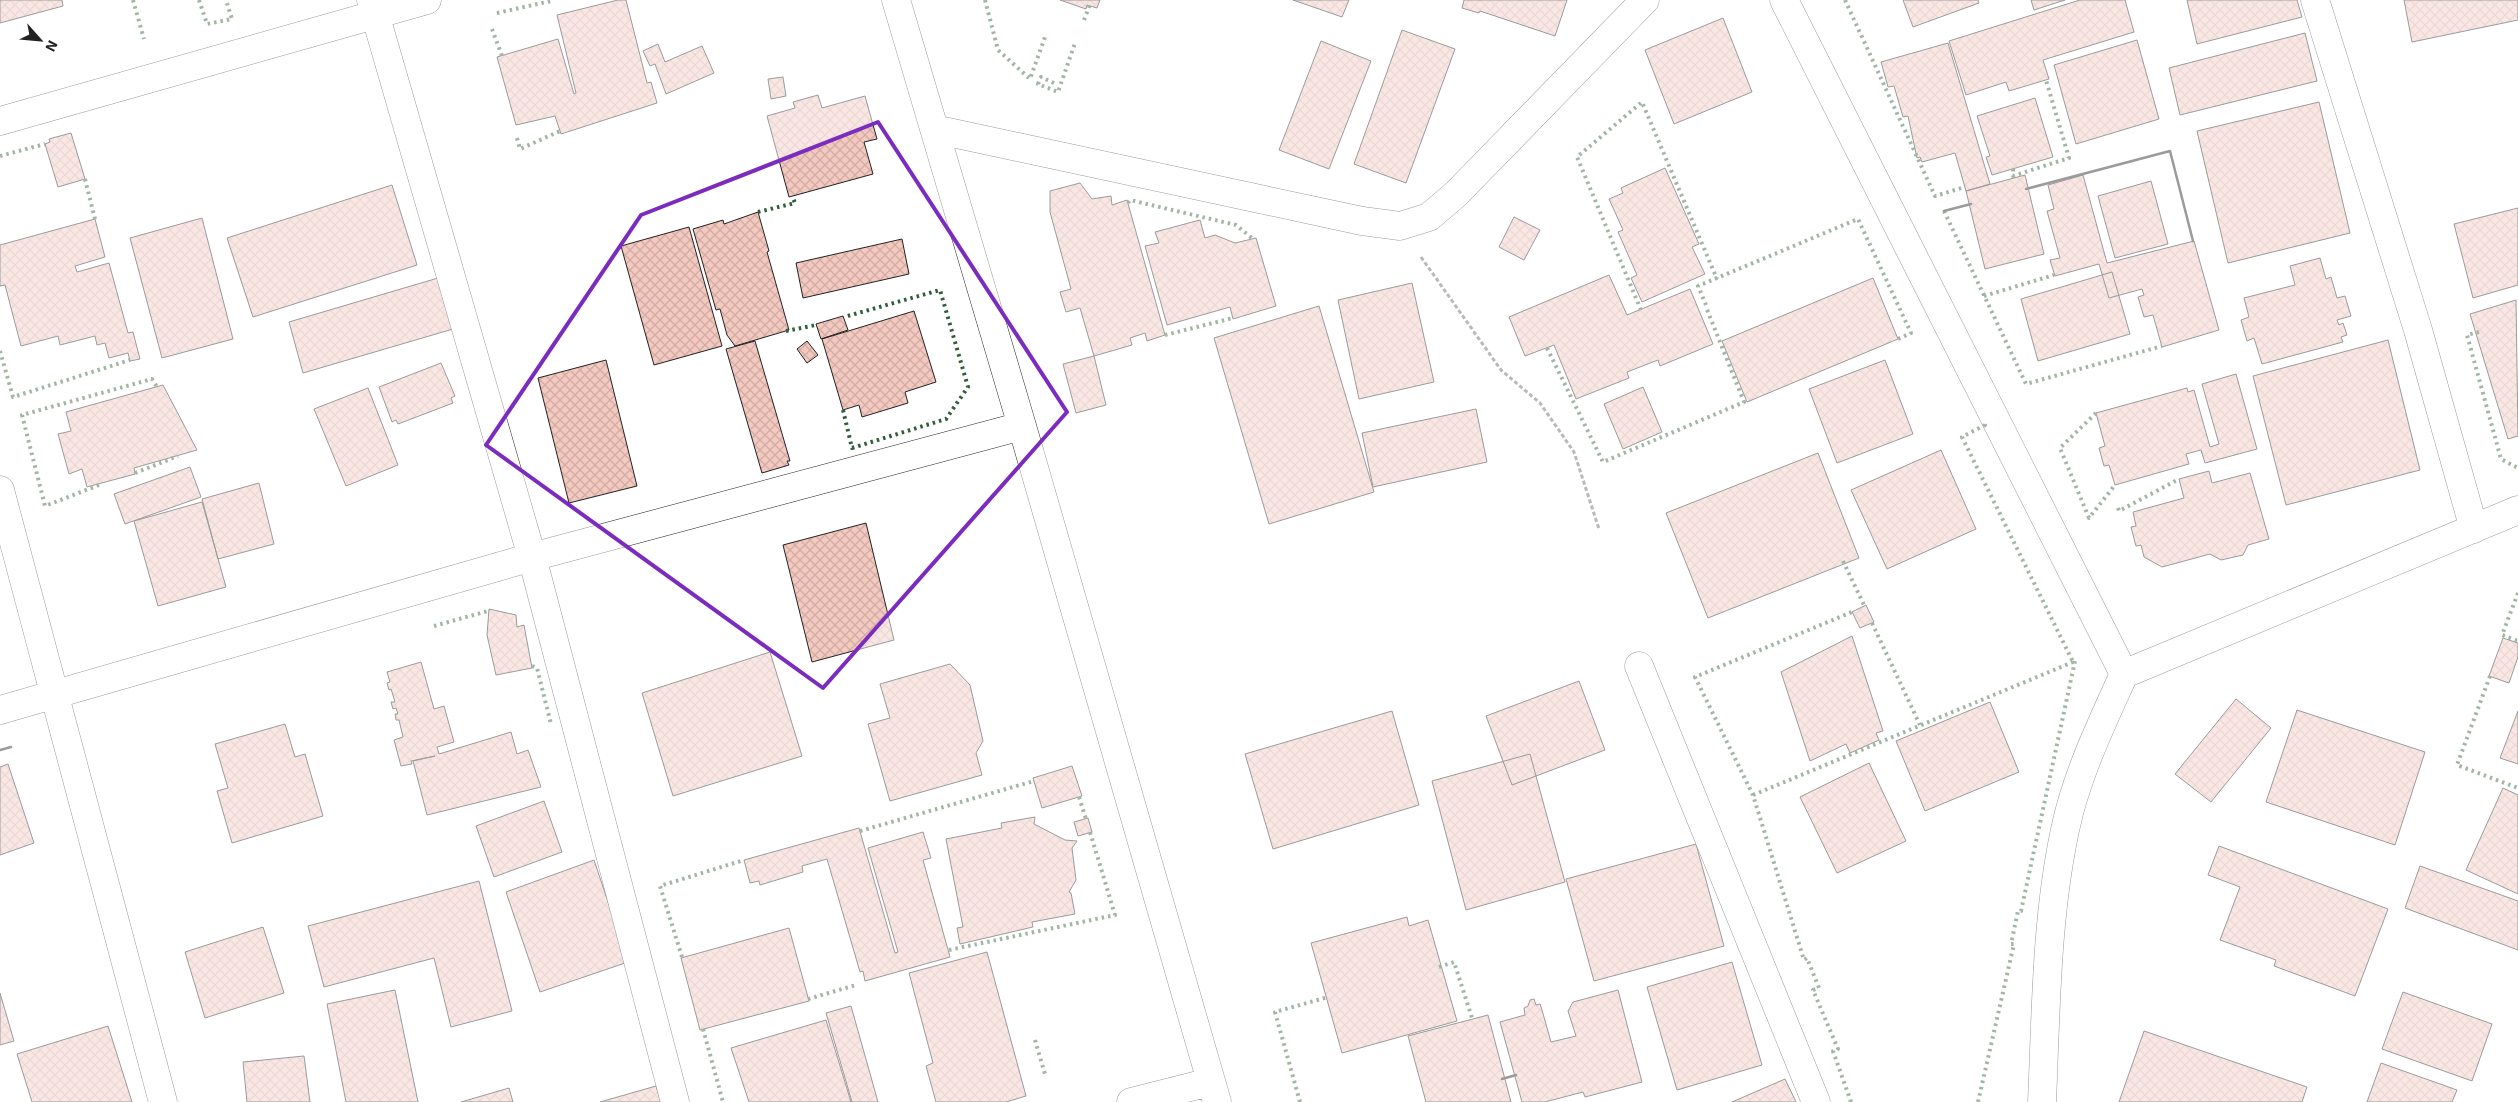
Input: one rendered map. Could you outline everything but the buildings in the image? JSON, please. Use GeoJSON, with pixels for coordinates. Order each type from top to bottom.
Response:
{"type":"FeatureCollection","features":[{"type":"Feature","properties":{"kind":"street"},"geometry":{"type":"LineString","coordinates":[[0,121],[373,8],[427,0]]}},
{"type":"Feature","properties":{"kind":"street"},"geometry":{"type":"LineString","coordinates":[[896,0],[1022,426],[1214,1092],[1132,1102]]}},
{"type":"Feature","properties":{"kind":"street"},"geometry":{"type":"LineString","coordinates":[[934,129],[1362,222],[1400,226],[1429,217],[1456,194],[1645,0]]}},
{"type":"Feature","properties":{"kind":"street"},"geometry":{"type":"LineString","coordinates":[[1784,0],[2124,674]]}},
{"type":"Feature","properties":{"kind":"street"},"geometry":{"type":"LineString","coordinates":[[2315,0],[2418,330],[2474,529]]}},
{"type":"Feature","properties":{"kind":"street"},"geometry":{"type":"LineString","coordinates":[[373,8],[532,557],[675,1102]]}},
{"type":"Feature","properties":{"kind":"street"},"geometry":{"type":"LineString","coordinates":[[0,710],[532,557],[1022,426]]}},
{"type":"Feature","properties":{"kind":"street"},"geometry":{"type":"LineString","coordinates":[[0,490],[163,1102]]}},
{"type":"Feature","properties":{"kind":"street"},"geometry":{"type":"LineString","coordinates":[[2042,1102],[2051,912],[2065,828],[2091,746],[2124,674],[2518,510]]}},
{"type":"Feature","properties":{"kind":"street"},"geometry":{"type":"LineString","coordinates":[[1639,666],[1816,1102]]}},
{"type":"Feature","properties":{"kind":"path"},"geometry":{"type":"LineString","coordinates":[[1400,226],[1501,370],[1540,403],[1574,452],[1599,529]]}},
{"type":"Feature","properties":{"kind":"highlighted area"},"geometry":{"type":"Polygon","coordinates":[[[878,122],[1067,412],[823,688],[486,445],[641,215],[878,122]]]}},
{"type":"Feature","properties":{"kind":"hedge"},"geometry":{"type":"LineString","coordinates":[[133,0],[144,39]]}},
{"type":"Feature","properties":{"kind":"hedge"},"geometry":{"type":"LineString","coordinates":[[199,0],[207,24],[232,19],[226,0]]}},
{"type":"Feature","properties":{"kind":"hedge"},"geometry":{"type":"LineString","coordinates":[[985,0],[998,50],[1030,79],[1045,37]]}},
{"type":"Feature","properties":{"kind":"hedge"},"geometry":{"type":"LineString","coordinates":[[1845,0],[1935,196],[1965,187]]}},
{"type":"Feature","properties":{"kind":"hedge"},"geometry":{"type":"LineString","coordinates":[[497,13],[551,1]]}},
{"type":"Feature","properties":{"kind":"hedge"},"geometry":{"type":"LineString","coordinates":[[1084,20],[1091,2]]}},
{"type":"Feature","properties":{"kind":"hedge"},"geometry":{"type":"LineString","coordinates":[[492,29],[502,56]]}},
{"type":"Feature","properties":{"kind":"hedge"},"geometry":{"type":"LineString","coordinates":[[1054,83],[1041,77],[1038,84],[1058,92],[1075,43]]}},
{"type":"Feature","properties":{"kind":"hedge"},"geometry":{"type":"LineString","coordinates":[[2013,169],[2013,176],[2069,158],[2046,80]]}},
{"type":"Feature","properties":{"kind":"hedge"},"geometry":{"type":"LineString","coordinates":[[1641,310],[1577,157],[1642,102],[1717,279]]}},
{"type":"Feature","properties":{"kind":"hedge"},"geometry":{"type":"LineString","coordinates":[[517,138],[520,149],[560,131]]}},
{"type":"Feature","properties":{"kind":"hedge"},"geometry":{"type":"LineString","coordinates":[[0,156],[45,144]]}},
{"type":"Feature","properties":{"kind":"hedge"},"geometry":{"type":"LineString","coordinates":[[85,179],[95,219]]}},
{"type":"Feature","properties":{"kind":"hedge"},"geometry":{"type":"LineString","coordinates":[[758,212],[795,203],[792,196]]}},
{"type":"Feature","properties":{"kind":"hedge"},"geometry":{"type":"LineString","coordinates":[[1128,203],[1130,200],[1236,225],[1253,239]]}},
{"type":"Feature","properties":{"kind":"hedge"},"geometry":{"type":"LineString","coordinates":[[1944,211],[2026,384],[2162,346]]}},
{"type":"Feature","properties":{"kind":"hedge"},"geometry":{"type":"LineString","coordinates":[[1706,305],[1698,286],[1858,219],[1911,333],[1898,339]]}},
{"type":"Feature","properties":{"kind":"hedge"},"geometry":{"type":"LineString","coordinates":[[1984,296],[2054,275]]}},
{"type":"Feature","properties":{"kind":"hedge"},"geometry":{"type":"LineString","coordinates":[[843,410],[852,448],[946,419],[968,387],[940,290],[844,317]]}},
{"type":"Feature","properties":{"kind":"hedge"},"geometry":{"type":"LineString","coordinates":[[1547,348],[1603,462],[1744,402],[1706,307]]}},
{"type":"Feature","properties":{"kind":"hedge"},"geometry":{"type":"LineString","coordinates":[[1165,335],[1233,318]]}},
{"type":"Feature","properties":{"kind":"hedge"},"geometry":{"type":"LineString","coordinates":[[786,331],[816,325]]}},
{"type":"Feature","properties":{"kind":"hedge"},"geometry":{"type":"LineString","coordinates":[[2479,332],[2467,335],[2501,459],[2518,468]]}},
{"type":"Feature","properties":{"kind":"hedge"},"geometry":{"type":"LineString","coordinates":[[0,351],[13,397],[130,360]]}},
{"type":"Feature","properties":{"kind":"hedge"},"geometry":{"type":"LineString","coordinates":[[99,485],[45,506],[22,415],[152,379],[157,387]]}},
{"type":"Feature","properties":{"kind":"hedge"},"geometry":{"type":"LineString","coordinates":[[2096,413],[2060,448],[2089,518],[2115,485]]}},
{"type":"Feature","properties":{"kind":"hedge"},"geometry":{"type":"LineString","coordinates":[[1978,1102],[2014,944],[2011,944],[2018,911],[2021,911],[2075,661],[2073,662],[1962,437],[1985,425],[1983,422]]}},
{"type":"Feature","properties":{"kind":"hedge"},"geometry":{"type":"LineString","coordinates":[[135,473],[178,456]]}},
{"type":"Feature","properties":{"kind":"hedge"},"geometry":{"type":"LineString","coordinates":[[2118,508],[2119,511],[2179,479]]}},
{"type":"Feature","properties":{"kind":"hedge"},"geometry":{"type":"LineString","coordinates":[[1843,561],[1864,605]]}},
{"type":"Feature","properties":{"kind":"hedge"},"geometry":{"type":"LineString","coordinates":[[2518,593],[2502,635],[2518,641]]}},
{"type":"Feature","properties":{"kind":"hedge"},"geometry":{"type":"LineString","coordinates":[[434,626],[488,611]]}},
{"type":"Feature","properties":{"kind":"hedge"},"geometry":{"type":"LineString","coordinates":[[1851,1102],[1833,1051],[1838,1049],[1813,990],[1819,988],[1807,958],[1804,960],[1753,795],[1695,677],[1852,612]]}},
{"type":"Feature","properties":{"kind":"hedge"},"geometry":{"type":"LineString","coordinates":[[1872,623],[1920,725]]}},
{"type":"Feature","properties":{"kind":"hedge"},"geometry":{"type":"LineString","coordinates":[[1753,795],[2073,662]]}},
{"type":"Feature","properties":{"kind":"hedge"},"geometry":{"type":"LineString","coordinates":[[532,666],[537,668],[551,724]]}},
{"type":"Feature","properties":{"kind":"hedge"},"geometry":{"type":"LineString","coordinates":[[2490,676],[2457,765],[2518,788]]}},
{"type":"Feature","properties":{"kind":"hedge"},"geometry":{"type":"LineString","coordinates":[[860,831],[1034,781]]}},
{"type":"Feature","properties":{"kind":"hedge"},"geometry":{"type":"LineString","coordinates":[[1079,797],[1086,819]]}},
{"type":"Feature","properties":{"kind":"hedge"},"geometry":{"type":"LineString","coordinates":[[949,950],[1115,915],[1090,832]]}},
{"type":"Feature","properties":{"kind":"hedge"},"geometry":{"type":"LineString","coordinates":[[682,957],[660,886],[744,860]]}},
{"type":"Feature","properties":{"kind":"hedge"},"geometry":{"type":"LineString","coordinates":[[1439,967],[1454,962],[1473,1021]]}},
{"type":"Feature","properties":{"kind":"hedge"},"geometry":{"type":"LineString","coordinates":[[808,999],[856,985]]}},
{"type":"Feature","properties":{"kind":"hedge"},"geometry":{"type":"LineString","coordinates":[[1300,1102],[1275,1012],[1328,997]]}},
{"type":"Feature","properties":{"kind":"hedge"},"geometry":{"type":"LineString","coordinates":[[703,1029],[723,1102]]}},
{"type":"Feature","properties":{"kind":"hedge"},"geometry":{"type":"LineString","coordinates":[[1035,1040],[1045,1074]]}},
{"type":"Feature","properties":{"kind":"wall"},"geometry":{"type":"LineString","coordinates":[[2026,189],[2170,151],[2193,241]]}},
{"type":"Feature","properties":{"kind":"wall"},"geometry":{"type":"LineString","coordinates":[[1944,211],[1971,204]]}},
{"type":"Feature","properties":{"kind":"wall"},"geometry":{"type":"LineString","coordinates":[[0,750],[11,747]]}},
{"type":"Feature","properties":{"kind":"wall"},"geometry":{"type":"LineString","coordinates":[[1502,1079],[1516,1075]]}}]}
